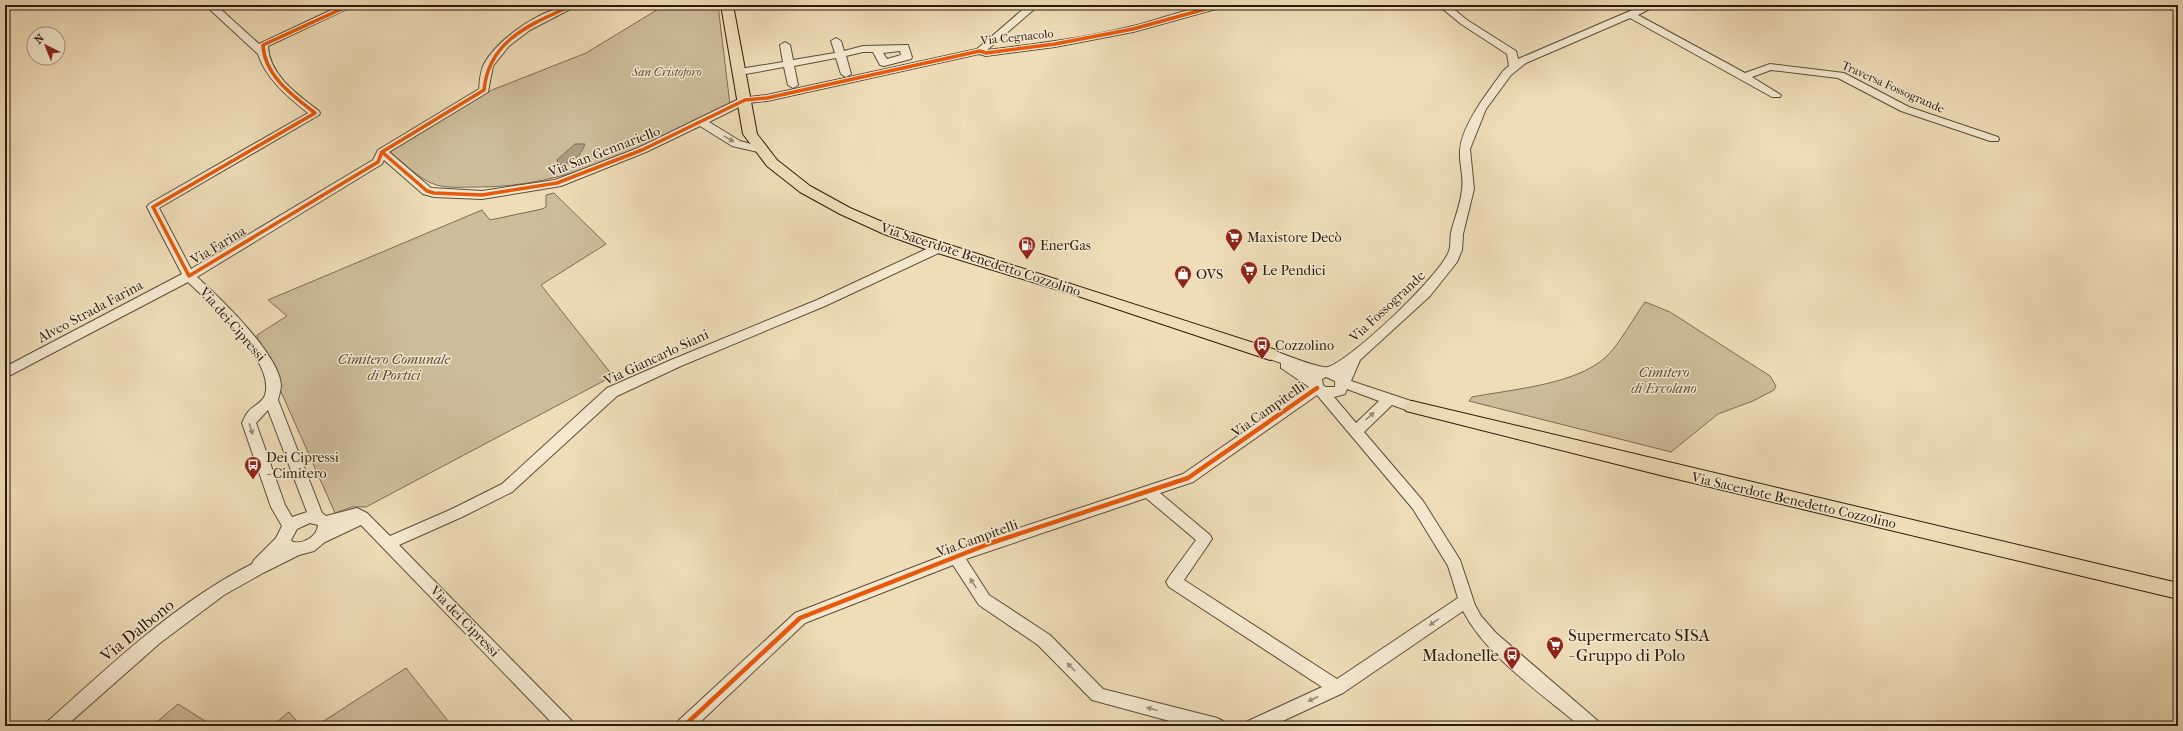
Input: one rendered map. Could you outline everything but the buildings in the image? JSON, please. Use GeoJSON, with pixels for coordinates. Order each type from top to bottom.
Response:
{"type":"FeatureCollection","features":[{"type":"Feature","properties":{"kind":"main road","name":"Via Sacerdote Benedetto Cozzolino"},"geometry":{"type":"LineString","coordinates":[[727,5],[750,134],[758,149],[786,173],[820,198],[895,233],[1111,301],[1270,354]]}},
{"type":"Feature","properties":{"kind":"main road","name":"Via Sacerdote Benedetto Cozzolino"},"geometry":{"type":"LineString","coordinates":[[1412,406],[1660,468],[2178,591]]}},
{"type":"Feature","properties":{"kind":"street","name":"Via Farina"},"geometry":{"type":"LineString","coordinates":[[210,5],[262,52],[280,84],[315,113],[153,207],[189,276],[378,162],[382,152],[484,90],[489,64],[507,42],[521,32],[573,5]]}},
{"type":"Feature","properties":{"kind":"street"},"geometry":{"type":"LineString","coordinates":[[262,52],[263,45],[350,5]]}},
{"type":"Feature","properties":{"kind":"street","name":"Via Cegnacolo"},"geometry":{"type":"LineString","coordinates":[[980,52],[1034,5]]}},
{"type":"Feature","properties":{"kind":"street","name":"Via Cegnacolo"},"geometry":{"type":"LineString","coordinates":[[745,100],[767,98],[980,52],[986,53],[1013,48],[1055,44],[1133,29],[1220,5]]}},
{"type":"Feature","properties":{"kind":"street"},"geometry":{"type":"LineString","coordinates":[[1443,5],[1464,22],[1512,53],[1514,66]]}},
{"type":"Feature","properties":{"kind":"street","name":"Via Fossogrande"},"geometry":{"type":"LineString","coordinates":[[1321,381],[1356,356],[1426,293],[1451,262],[1456,250],[1457,234],[1468,189],[1465,149],[1481,109],[1514,66],[1551,48],[1652,5]]}},
{"type":"Feature","properties":{"kind":"street"},"geometry":{"type":"LineString","coordinates":[[1631,15],[1776,95]]}},
{"type":"Feature","properties":{"kind":"street"},"geometry":{"type":"LineString","coordinates":[[836,41],[846,74]]}},
{"type":"Feature","properties":{"kind":"street"},"geometry":{"type":"LineString","coordinates":[[785,45],[793,85]]}},
{"type":"Feature","properties":{"kind":"street"},"geometry":{"type":"LineString","coordinates":[[740,72],[839,55],[863,49],[876,49]]}},
{"type":"Feature","properties":{"kind":"street","name":"Traversa Fossogrande"},"geometry":{"type":"LineString","coordinates":[[1744,77],[1770,67],[1840,75],[1905,109],[1994,139]]}},
{"type":"Feature","properties":{"kind":"street","name":"Via San Gennariello"},"geometry":{"type":"LineString","coordinates":[[382,152],[427,190],[434,193],[482,195],[557,183],[642,150],[745,100]]}},
{"type":"Feature","properties":{"kind":"street"},"geometry":{"type":"LineString","coordinates":[[702,122],[742,147],[751,150],[758,149]]}},
{"type":"Feature","properties":{"kind":"street","name":"Via Giancarlo Siani"},"geometry":{"type":"LineString","coordinates":[[388,543],[457,513],[507,488],[612,392],[676,363],[821,303],[939,248]]}},
{"type":"Feature","properties":{"kind":"street","name":"Alveo Strada Farina"},"geometry":{"type":"LineString","coordinates":[[5,372],[189,276]]}},
{"type":"Feature","properties":{"kind":"street","name":"Via dei Cipressi"},"geometry":{"type":"LineString","coordinates":[[189,276],[215,300],[267,363],[274,385],[271,400],[321,519]]}},
{"type":"Feature","properties":{"kind":"street","name":"Via Sacerdote Benedetto Cozzolino"},"geometry":{"type":"LineString","coordinates":[[1270,354],[1321,381],[1340,388],[1386,403],[1412,406]]}},
{"type":"Feature","properties":{"kind":"street"},"geometry":{"type":"LineString","coordinates":[[1347,420],[1340,388],[1356,356]]}},
{"type":"Feature","properties":{"kind":"street","name":"Via Sacerdote Benedetto Cozzolino"},"geometry":{"type":"LineString","coordinates":[[1321,381],[1340,376],[1340,388]]}},
{"type":"Feature","properties":{"kind":"street"},"geometry":{"type":"LineString","coordinates":[[1321,381],[1347,420],[1418,505],[1455,564],[1466,600],[1476,621],[1490,638],[1583,723]]}},
{"type":"Feature","properties":{"kind":"street","name":"Via Campitelli"},"geometry":{"type":"LineString","coordinates":[[684,726],[800,618],[991,543],[1188,478],[1321,381]]}},
{"type":"Feature","properties":{"kind":"street","name":"Via Sacerdote Benedetto Cozzolino"},"geometry":{"type":"LineString","coordinates":[[1340,388],[1412,406]]}},
{"type":"Feature","properties":{"kind":"street"},"geometry":{"type":"LineString","coordinates":[[271,400],[252,416],[249,423],[278,507],[290,526],[303,518],[321,519],[358,514],[362,517]]}},
{"type":"Feature","properties":{"kind":"street"},"geometry":{"type":"LineString","coordinates":[[1357,432],[1368,418],[1386,403]]}},
{"type":"Feature","properties":{"kind":"street"},"geometry":{"type":"LineString","coordinates":[[1148,491],[1205,539],[1174,582],[1336,688]]}},
{"type":"Feature","properties":{"kind":"street"},"geometry":{"type":"LineString","coordinates":[[321,537],[362,517]]}},
{"type":"Feature","properties":{"kind":"street","name":"Via dei Cipressi"},"geometry":{"type":"LineString","coordinates":[[362,517],[566,726]]}},
{"type":"Feature","properties":{"kind":"street"},"geometry":{"type":"LineString","coordinates":[[321,519],[325,532],[321,537]]}},
{"type":"Feature","properties":{"kind":"street","name":"Via Dalbono"},"geometry":{"type":"LineString","coordinates":[[251,572],[283,541],[286,531],[290,526]]}},
{"type":"Feature","properties":{"kind":"street","name":"Via Dalbono"},"geometry":{"type":"LineString","coordinates":[[54,726],[171,625],[220,590],[251,572],[297,549],[309,546],[321,537]]}},
{"type":"Feature","properties":{"kind":"street"},"geometry":{"type":"LineString","coordinates":[[283,541],[289,548],[297,549]]}},
{"type":"Feature","properties":{"kind":"street"},"geometry":{"type":"LineString","coordinates":[[956,557],[984,600],[1044,640],[1098,695],[1217,726]]}},
{"type":"Feature","properties":{"kind":"street"},"geometry":{"type":"LineString","coordinates":[[1255,726],[1336,688],[1466,600]]}},
{"type":"Feature","properties":{"kind":"green space","name":"San Cristoforo"},"geometry":{"type":"Polygon","coordinates":[[[665,5],[718,5],[730,105],[607,161],[576,172],[543,180],[510,185],[447,187],[436,185],[421,177],[390,152],[492,90],[586,53],[665,5]]]}},
{"type":"Feature","properties":{"kind":"green space","name":"Cimitero Comunale di Portici"},"geometry":{"type":"Polygon","coordinates":[[[554,193],[606,244],[541,285],[613,376],[366,507],[352,507],[335,513],[258,340],[257,335],[287,316],[268,300],[482,210],[490,220],[542,209],[546,207],[546,195],[554,193]]]}},
{"type":"Feature","properties":{"kind":"green space","name":"Cimitero di Ercolano"},"geometry":{"type":"Polygon","coordinates":[[[1645,302],[1670,312],[1770,376],[1776,386],[1774,390],[1753,401],[1718,414],[1671,452],[1469,401],[1472,397],[1561,380],[1578,374],[1593,366],[1611,352],[1645,302]]]}},
{"type":"Feature","properties":{"kind":"green space"},"geometry":{"type":"Polygon","coordinates":[[[406,668],[452,726],[316,726],[406,668]]]}},
{"type":"Feature","properties":{"kind":"green space"},"geometry":{"type":"Polygon","coordinates":[[[178,704],[213,726],[152,726],[178,704]]]}},
{"type":"Feature","properties":{"kind":"green space"},"geometry":{"type":"Polygon","coordinates":[[[289,712],[301,726],[272,726],[289,712]]]}},
{"type":"Feature","properties":{"kind":"shaded area"},"geometry":{"type":"Polygon","coordinates":[[[575,144],[585,144],[575,159],[568,163],[559,165],[557,160],[575,144]]]}},
{"type":"Feature","properties":{"kind":"cycle path"},"geometry":{"type":"LineString","coordinates":[[350,5],[263,45],[263,55],[273,74],[290,92],[315,113],[153,207],[189,276],[378,162],[382,152],[484,90],[488,66],[505,44],[515,35],[538,21],[573,5]]}},
{"type":"Feature","properties":{"kind":"cycle path"},"geometry":{"type":"LineString","coordinates":[[382,152],[427,191],[434,193],[482,195],[557,183],[642,150],[745,100],[767,98],[980,51],[986,53],[1055,44],[1133,29],[1220,5]]}},
{"type":"Feature","properties":{"kind":"cycle path"},"geometry":{"type":"LineString","coordinates":[[684,726],[800,618],[991,543],[1188,478],[1317,388]]}},
{"type":"Feature","properties":{"kind":"place","name":"Maxistore Decò"},"geometry":{"type":"Point","coordinates":[1234,252]}},
{"type":"Feature","properties":{"kind":"place","name":"EnerGas"},"geometry":{"type":"Point","coordinates":[1027,260]}},
{"type":"Feature","properties":{"kind":"place","name":"Le Pendici"},"geometry":{"type":"Point","coordinates":[1249,285]}},
{"type":"Feature","properties":{"kind":"place","name":"OVS"},"geometry":{"type":"Point","coordinates":[1183,289]}},
{"type":"Feature","properties":{"kind":"place","name":"Cozzolino"},"geometry":{"type":"Point","coordinates":[1262,360]}},
{"type":"Feature","properties":{"kind":"place","name":"Dei Cipressi - Cimitero"},"geometry":{"type":"Point","coordinates":[253,480]}},
{"type":"Feature","properties":{"kind":"place","name":"Supermercato SISA - Gruppo di Polo"},"geometry":{"type":"Point","coordinates":[1555,660]}},
{"type":"Feature","properties":{"kind":"place","name":"Madonelle"},"geometry":{"type":"Point","coordinates":[1512,670]}}]}
